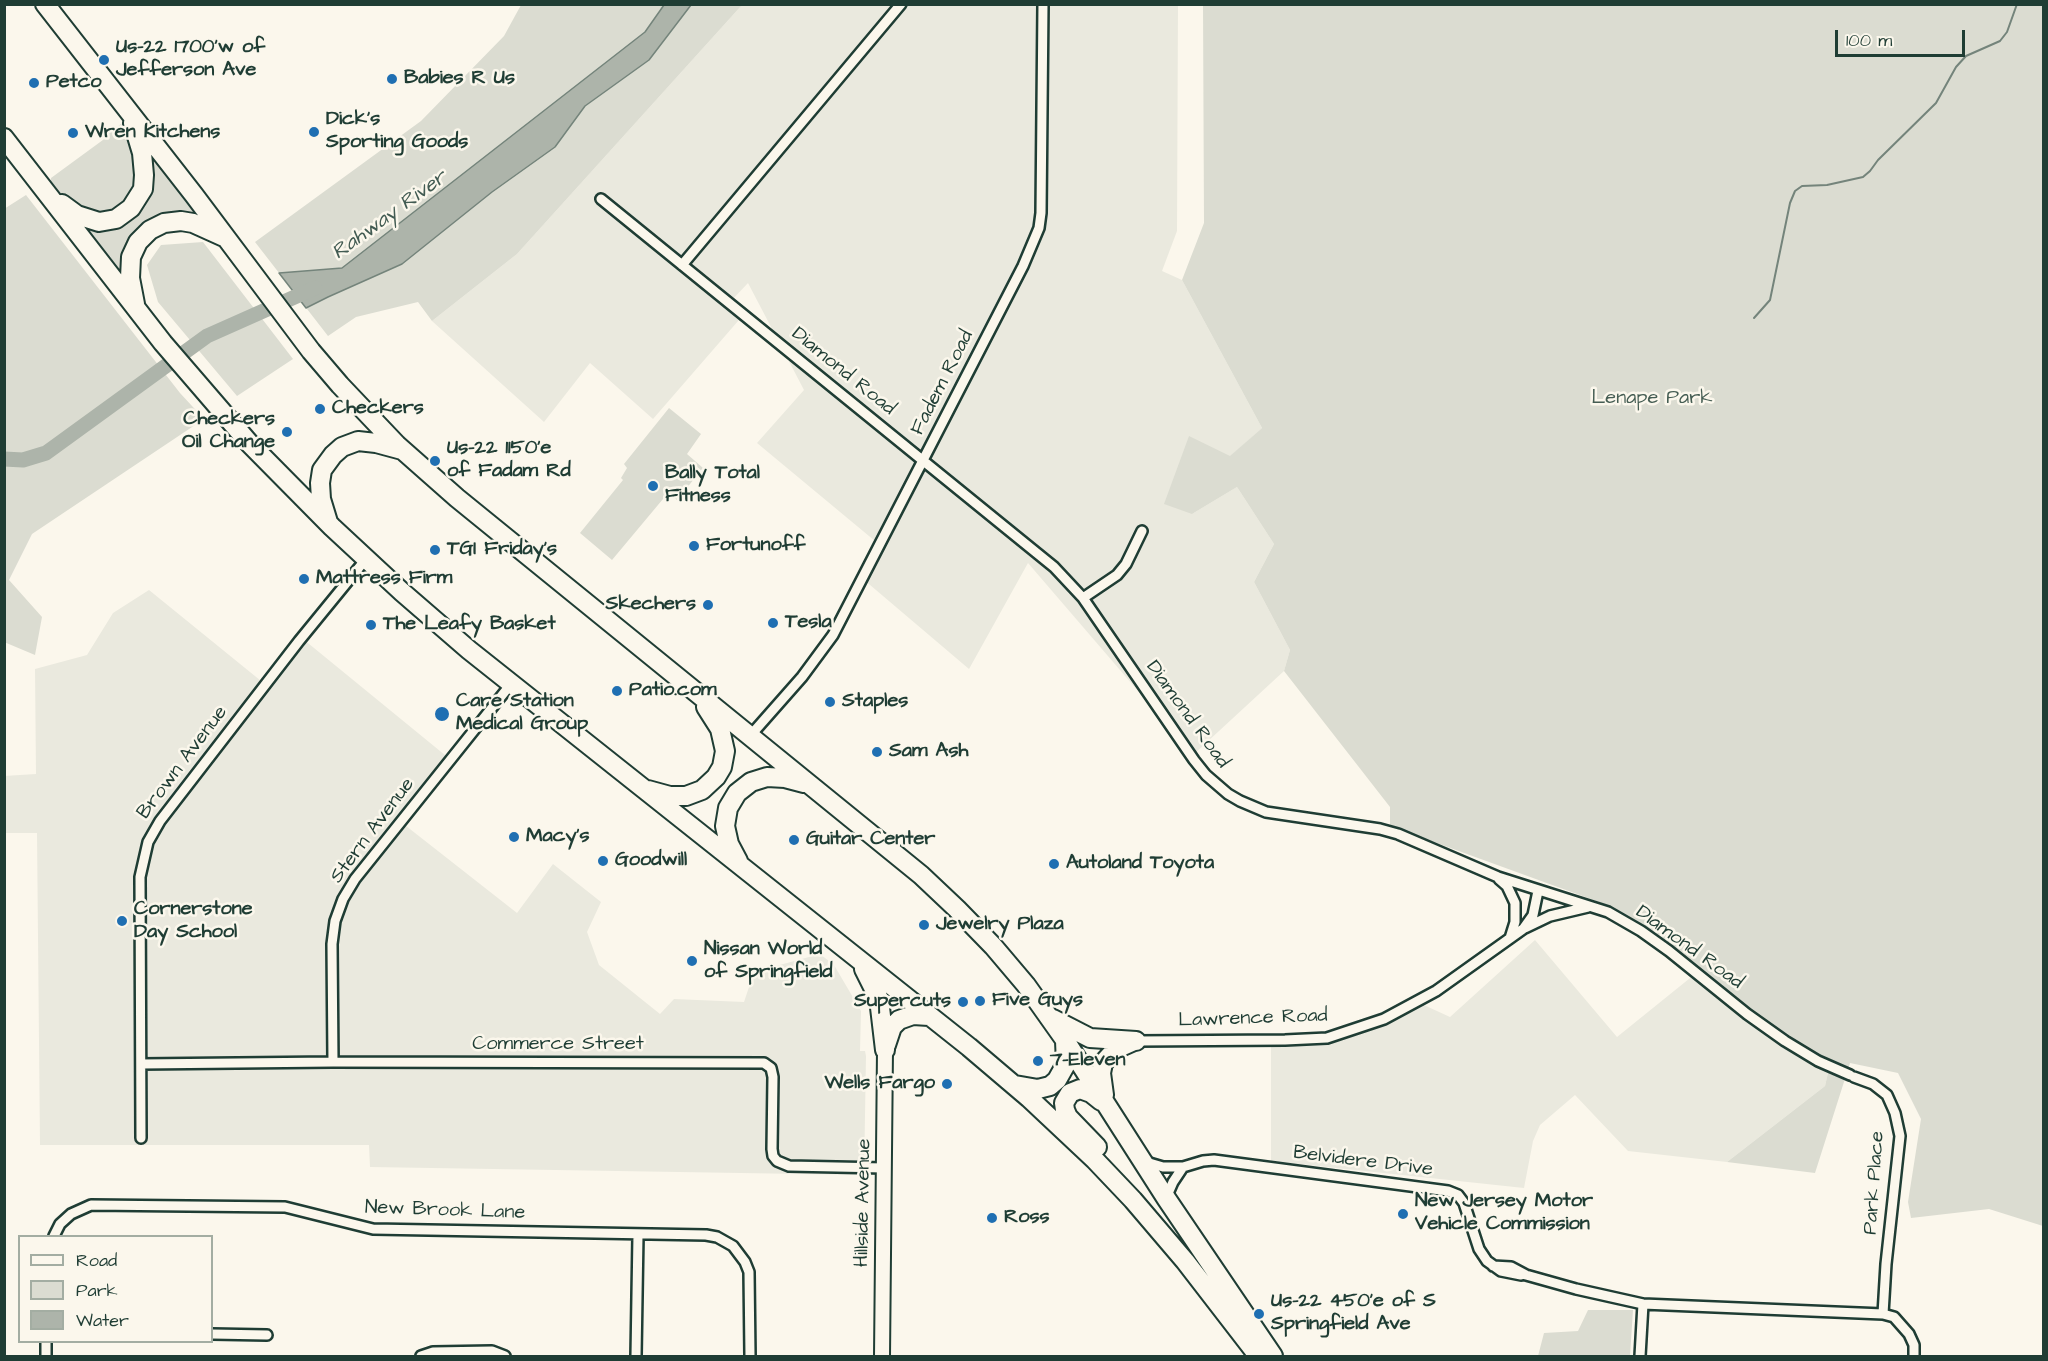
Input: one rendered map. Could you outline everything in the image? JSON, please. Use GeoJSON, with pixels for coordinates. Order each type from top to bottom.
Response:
{"type":"FeatureCollection","features":[{"type":"Feature","properties":{"kind":"highway"},"geometry":{"type":"LineString","coordinates":[[45,4],[334,379],[404,451],[457,498],[921,875],[1004,959],[1065,1040],[1166,1198],[1273,1356]]}},
{"type":"Feature","properties":{"kind":"highway"},"geometry":{"type":"LineString","coordinates":[[44,190],[71,212],[93,221],[110,221],[127,213],[140,196],[144,175],[142,153],[129,111]]}},
{"type":"Feature","properties":{"kind":"highway"},"geometry":{"type":"LineString","coordinates":[[4,138],[137,311],[188,373],[243,435],[329,524],[444,629],[511,684],[1014,1085],[1095,1160],[1147,1216],[1259,1356]]}},
{"type":"Feature","properties":{"kind":"highway"},"geometry":{"type":"LineString","coordinates":[[137,311],[130,285],[130,263],[134,246],[146,234],[164,223],[181,220],[194,223],[226,238]]}},
{"type":"Feature","properties":{"kind":"highway"},"geometry":{"type":"LineString","coordinates":[[329,524],[323,507],[320,483],[322,471],[333,454],[342,447],[358,441],[404,451]]}},
{"type":"Feature","properties":{"kind":"highway"},"geometry":{"type":"LineString","coordinates":[[643,789],[670,796],[692,794],[711,783],[722,767],[725,751],[722,734],[696,693]]}},
{"type":"Feature","properties":{"kind":"highway"},"geometry":{"type":"LineString","coordinates":[[740,866],[729,844],[725,826],[728,808],[737,793],[751,782],[767,777],[785,778],[809,784]]}},
{"type":"Feature","properties":{"kind":"highway"},"geometry":{"type":"LineString","coordinates":[[858,960],[871,980],[879,999],[885,1050]]}},
{"type":"Feature","properties":{"kind":"highway"},"geometry":{"type":"LineString","coordinates":[[885,1050],[890,1031],[899,1020],[913,1015],[929,1016]]}},
{"type":"Feature","properties":{"kind":"highway"},"geometry":{"type":"LineString","coordinates":[[1048,1016],[1090,1038],[1136,1041]]}},
{"type":"Feature","properties":{"kind":"highway"},"geometry":{"type":"LineString","coordinates":[[1014,1085],[1038,1089],[1050,1086],[1058,1080],[1066,1064],[1065,1040]]}},
{"type":"Feature","properties":{"kind":"highway"},"geometry":{"type":"LineString","coordinates":[[1107,1104],[1101,1079],[1103,1063],[1116,1049],[1136,1041]]}},
{"type":"Feature","properties":{"kind":"highway"},"geometry":{"type":"LineString","coordinates":[[1107,1104],[1091,1093],[1080,1089],[1070,1093],[1064,1103],[1066,1114],[1121,1177],[1147,1216]]}},
{"type":"Feature","properties":{"kind":"street"},"geometry":{"type":"LineString","coordinates":[[682,265],[901,4]]}},
{"type":"Feature","properties":{"kind":"street","name":"Fadem Road"},"geometry":{"type":"LineString","coordinates":[[750,736],[802,677],[833,635],[1023,266],[1039,228],[1042,4]]}},
{"type":"Feature","properties":{"kind":"street","name":"Diamond Road"},"geometry":{"type":"LineString","coordinates":[[601,199],[1054,567],[1083,598],[1206,776],[1228,794],[1266,812],[1380,829],[1398,834],[1498,877],[1608,912],[1641,931],[1785,1041],[1818,1061],[1852,1076]]}},
{"type":"Feature","properties":{"kind":"street"},"geometry":{"type":"LineString","coordinates":[[1083,598],[1117,574],[1126,564],[1142,531]]}},
{"type":"Feature","properties":{"kind":"street","name":"Brown Avenue"},"geometry":{"type":"LineString","coordinates":[[141,1138],[140,877],[148,842],[160,821],[299,641],[366,559]]}},
{"type":"Feature","properties":{"kind":"street","name":"Stern Avenue"},"geometry":{"type":"LineString","coordinates":[[333,1062],[332,944],[335,921],[343,899],[355,879],[511,684]]}},
{"type":"Feature","properties":{"kind":"street"},"geometry":{"type":"LineString","coordinates":[[1498,877],[1515,903],[1516,912],[1510,938]]}},
{"type":"Feature","properties":{"kind":"street","name":"Lawrence Road"},"geometry":{"type":"LineString","coordinates":[[1523,929],[1533,915],[1538,891]]}},
{"type":"Feature","properties":{"kind":"street","name":"Lawrence Road"},"geometry":{"type":"LineString","coordinates":[[1136,1041],[1327,1038],[1384,1019],[1410,1005],[1443,986],[1523,929],[1550,916],[1590,907]]}},
{"type":"Feature","properties":{"kind":"street","name":"Hillside Avenue"},"geometry":{"type":"LineString","coordinates":[[882,1356],[885,1050]]}},
{"type":"Feature","properties":{"kind":"street","name":"Commerce Street"},"geometry":{"type":"LineString","coordinates":[[141,1064],[333,1062],[764,1064],[771,1068],[773,1077],[772,1149],[777,1161],[789,1166],[884,1168]]}},
{"type":"Feature","properties":{"kind":"street","name":"Park Place"},"geometry":{"type":"LineString","coordinates":[[1852,1076],[1873,1084],[1887,1095],[1895,1113],[1900,1136],[1883,1314]]}},
{"type":"Feature","properties":{"kind":"street","name":"Belvidere Drive"},"geometry":{"type":"LineString","coordinates":[[1142,1161],[1163,1167],[1183,1167],[1214,1160],[1448,1191],[1458,1195],[1464,1203],[1479,1249],[1493,1266],[1510,1274],[1526,1275],[1643,1304]]}},
{"type":"Feature","properties":{"kind":"street"},"geometry":{"type":"LineString","coordinates":[[1166,1198],[1183,1167]]}},
{"type":"Feature","properties":{"kind":"street","name":"New Brook Lane"},"geometry":{"type":"LineString","coordinates":[[54,1235],[60,1224],[71,1214],[91,1205],[285,1207],[373,1229],[706,1235],[717,1237],[733,1246],[745,1262],[749,1272],[750,1356]]}},
{"type":"Feature","properties":{"kind":"street"},"geometry":{"type":"LineString","coordinates":[[636,1356],[638,1235]]}},
{"type":"Feature","properties":{"kind":"street"},"geometry":{"type":"LineString","coordinates":[[1640,1356],[1643,1304],[1883,1314],[1894,1317],[1910,1334],[1914,1345],[1914,1356]]}},
{"type":"Feature","properties":{"kind":"street"},"geometry":{"type":"LineString","coordinates":[[213,1334],[267,1335]]}},
{"type":"Feature","properties":{"kind":"street"},"geometry":{"type":"LineString","coordinates":[[421,1356],[433,1352],[492,1351],[505,1356]]}},
{"type":"Feature","properties":{"kind":"shaded area"},"geometry":{"type":"Polygon","coordinates":[[[742,5],[1178,5],[1177,231],[1162,271],[1182,280],[1262,428],[1231,456],[1192,514],[1237,487],[1274,544],[1254,582],[1290,650],[1284,671],[1193,755],[1028,563],[969,669],[863,579],[881,546],[757,443],[804,390],[748,283],[731,301],[745,313],[653,419],[590,363],[544,422],[432,321],[517,254],[742,5]]]}},
{"type":"Feature","properties":{"kind":"shaded area"},"geometry":{"type":"Polygon","coordinates":[[[149,590],[266,685],[303,639],[451,760],[401,822],[517,913],[553,864],[601,902],[587,932],[599,965],[660,1014],[674,999],[744,1002],[754,972],[820,954],[834,965],[861,1011],[860,1051],[865,1051],[866,1056],[864,1175],[370,1167],[369,1145],[40,1145],[37,833],[5,833],[4,776],[36,774],[35,669],[87,655],[113,613],[149,590]]]}},
{"type":"Feature","properties":{"kind":"shaded area"},"geometry":{"type":"Polygon","coordinates":[[[1535,940],[1617,1037],[1700,970],[1809,1053],[1830,1064],[1825,1086],[1727,1162],[1628,1151],[1575,1095],[1540,1125],[1533,1141],[1524,1188],[1271,1161],[1271,1035],[1320,1035],[1413,1000],[1450,1017],[1535,940]]]}},
{"type":"Feature","properties":{"kind":"green space"},"geometry":{"type":"Polygon","coordinates":[[[521,5],[742,5],[517,254],[432,321],[418,302],[356,317],[328,336],[255,242],[421,121],[504,36],[521,5]]]}},
{"type":"Feature","properties":{"kind":"green space","name":"Lenape Park"},"geometry":{"type":"Polygon","coordinates":[[[1203,5],[2043,5],[2043,1226],[1989,1209],[1911,1218],[1908,1202],[1921,1119],[1898,1073],[1850,1063],[1815,1173],[1727,1162],[1825,1086],[1830,1064],[1809,1053],[1700,970],[1610,906],[1390,826],[1390,807],[1284,671],[1290,650],[1254,582],[1274,544],[1237,487],[1192,514],[1164,504],[1189,436],[1230,456],[1262,428],[1182,280],[1204,223],[1203,5]]]}},
{"type":"Feature","properties":{"kind":"green space"},"geometry":{"type":"Polygon","coordinates":[[[121,124],[138,151],[134,196],[109,216],[68,204],[51,182],[51,178],[121,124]]]}},
{"type":"Feature","properties":{"kind":"green space"},"geometry":{"type":"Polygon","coordinates":[[[150,155],[197,216],[164,217],[121,276],[85,229],[85,224],[126,219],[150,155]]]}},
{"type":"Feature","properties":{"kind":"green space"},"geometry":{"type":"Polygon","coordinates":[[[26,195],[180,393],[204,419],[32,534],[9,580],[42,617],[35,655],[4,642],[4,209],[26,195]]]}},
{"type":"Feature","properties":{"kind":"green space"},"geometry":{"type":"Polygon","coordinates":[[[203,242],[293,359],[237,396],[158,302],[147,265],[161,245],[203,242]]]}},
{"type":"Feature","properties":{"kind":"green space","name":"Bally Total Fitness"},"geometry":{"type":"Polygon","coordinates":[[[669,408],[701,434],[687,454],[703,468],[677,500],[668,493],[612,560],[580,533],[623,480],[621,478],[627,468],[624,464],[669,408]]]}},
{"type":"Feature","properties":{"kind":"green space"},"geometry":{"type":"Polygon","coordinates":[[[1588,1310],[1633,1310],[1630,1356],[1538,1356],[1544,1333],[1578,1331],[1588,1310]]]}},
{"type":"Feature","properties":{"kind":"water"},"geometry":{"type":"Polygon","coordinates":[[[664,5],[691,5],[649,60],[585,106],[555,147],[492,192],[402,264],[306,308],[279,273],[342,268],[645,32],[664,5]]]}},
{"type":"Feature","properties":{"kind":"waterway"},"geometry":{"type":"LineString","coordinates":[[1754,318],[1770,300],[1790,203],[1795,191],[1802,186],[1827,185],[1863,177],[1936,103],[1956,67],[1966,56],[2000,41],[2007,32],[2017,4]]}},
{"type":"Feature","properties":{"kind":"waterway","name":"Rahway River"},"geometry":{"type":"LineString","coordinates":[[4,459],[23,460],[46,453],[207,336],[315,288]]}},
{"type":"Feature","properties":{"kind":"place","name":"Us-22 1700'w of Jefferson Ave"},"geometry":{"type":"Point","coordinates":[104,60]}},
{"type":"Feature","properties":{"kind":"place","name":"Babies R Us"},"geometry":{"type":"Point","coordinates":[392,79]}},
{"type":"Feature","properties":{"kind":"place","name":"Petco"},"geometry":{"type":"Point","coordinates":[34,83]}},
{"type":"Feature","properties":{"kind":"place","name":"Dick's Sporting Goods"},"geometry":{"type":"Point","coordinates":[314,132]}},
{"type":"Feature","properties":{"kind":"place","name":"Wren Kitchens"},"geometry":{"type":"Point","coordinates":[73,133]}},
{"type":"Feature","properties":{"kind":"place","name":"Checkers"},"geometry":{"type":"Point","coordinates":[320,409]}},
{"type":"Feature","properties":{"kind":"place","name":"Checkers Oil Change"},"geometry":{"type":"Point","coordinates":[287,432]}},
{"type":"Feature","properties":{"kind":"place","name":"Us-22 1150'e of Fadam Rd"},"geometry":{"type":"Point","coordinates":[435,461]}},
{"type":"Feature","properties":{"kind":"place","name":"Bally Total Fitness"},"geometry":{"type":"Point","coordinates":[653,486]}},
{"type":"Feature","properties":{"kind":"place","name":"Fortunoff"},"geometry":{"type":"Point","coordinates":[694,546]}},
{"type":"Feature","properties":{"kind":"place","name":"TGI Friday's"},"geometry":{"type":"Point","coordinates":[435,550]}},
{"type":"Feature","properties":{"kind":"place","name":"Mattress Firm"},"geometry":{"type":"Point","coordinates":[304,579]}},
{"type":"Feature","properties":{"kind":"place","name":"Skechers"},"geometry":{"type":"Point","coordinates":[708,605]}},
{"type":"Feature","properties":{"kind":"place","name":"Tesla"},"geometry":{"type":"Point","coordinates":[773,623]}},
{"type":"Feature","properties":{"kind":"place","name":"The Leafy Basket"},"geometry":{"type":"Point","coordinates":[371,625]}},
{"type":"Feature","properties":{"kind":"place","name":"Patio.com"},"geometry":{"type":"Point","coordinates":[617,691]}},
{"type":"Feature","properties":{"kind":"place","name":"Staples"},"geometry":{"type":"Point","coordinates":[830,702]}},
{"type":"Feature","properties":{"kind":"place","name":"Care Station Medical Group"},"geometry":{"type":"Point","coordinates":[442,714]}},
{"type":"Feature","properties":{"kind":"place","name":"Sam Ash"},"geometry":{"type":"Point","coordinates":[877,752]}},
{"type":"Feature","properties":{"kind":"place","name":"Macy's"},"geometry":{"type":"Point","coordinates":[514,837]}},
{"type":"Feature","properties":{"kind":"place","name":"Guitar Center"},"geometry":{"type":"Point","coordinates":[794,840]}},
{"type":"Feature","properties":{"kind":"place","name":"Goodwill"},"geometry":{"type":"Point","coordinates":[603,861]}},
{"type":"Feature","properties":{"kind":"place","name":"Autoland Toyota"},"geometry":{"type":"Point","coordinates":[1054,864]}},
{"type":"Feature","properties":{"kind":"place","name":"Cornerstone Day School"},"geometry":{"type":"Point","coordinates":[122,921]}},
{"type":"Feature","properties":{"kind":"place","name":"Jewelry Plaza"},"geometry":{"type":"Point","coordinates":[924,925]}},
{"type":"Feature","properties":{"kind":"place","name":"Nissan World of Springfield"},"geometry":{"type":"Point","coordinates":[692,961]}},
{"type":"Feature","properties":{"kind":"place","name":"Five Guys"},"geometry":{"type":"Point","coordinates":[980,1001]}},
{"type":"Feature","properties":{"kind":"place","name":"Supercuts"},"geometry":{"type":"Point","coordinates":[963,1002]}},
{"type":"Feature","properties":{"kind":"place","name":"7-Eleven"},"geometry":{"type":"Point","coordinates":[1038,1061]}},
{"type":"Feature","properties":{"kind":"place","name":"Wells Fargo"},"geometry":{"type":"Point","coordinates":[947,1084]}},
{"type":"Feature","properties":{"kind":"place","name":"New Jersey Motor Vehicle Commission"},"geometry":{"type":"Point","coordinates":[1403,1214]}},
{"type":"Feature","properties":{"kind":"place","name":"Ross"},"geometry":{"type":"Point","coordinates":[992,1218]}},
{"type":"Feature","properties":{"kind":"place","name":"Us-22 450'e of S Springfield Ave"},"geometry":{"type":"Point","coordinates":[1259,1314]}}]}
